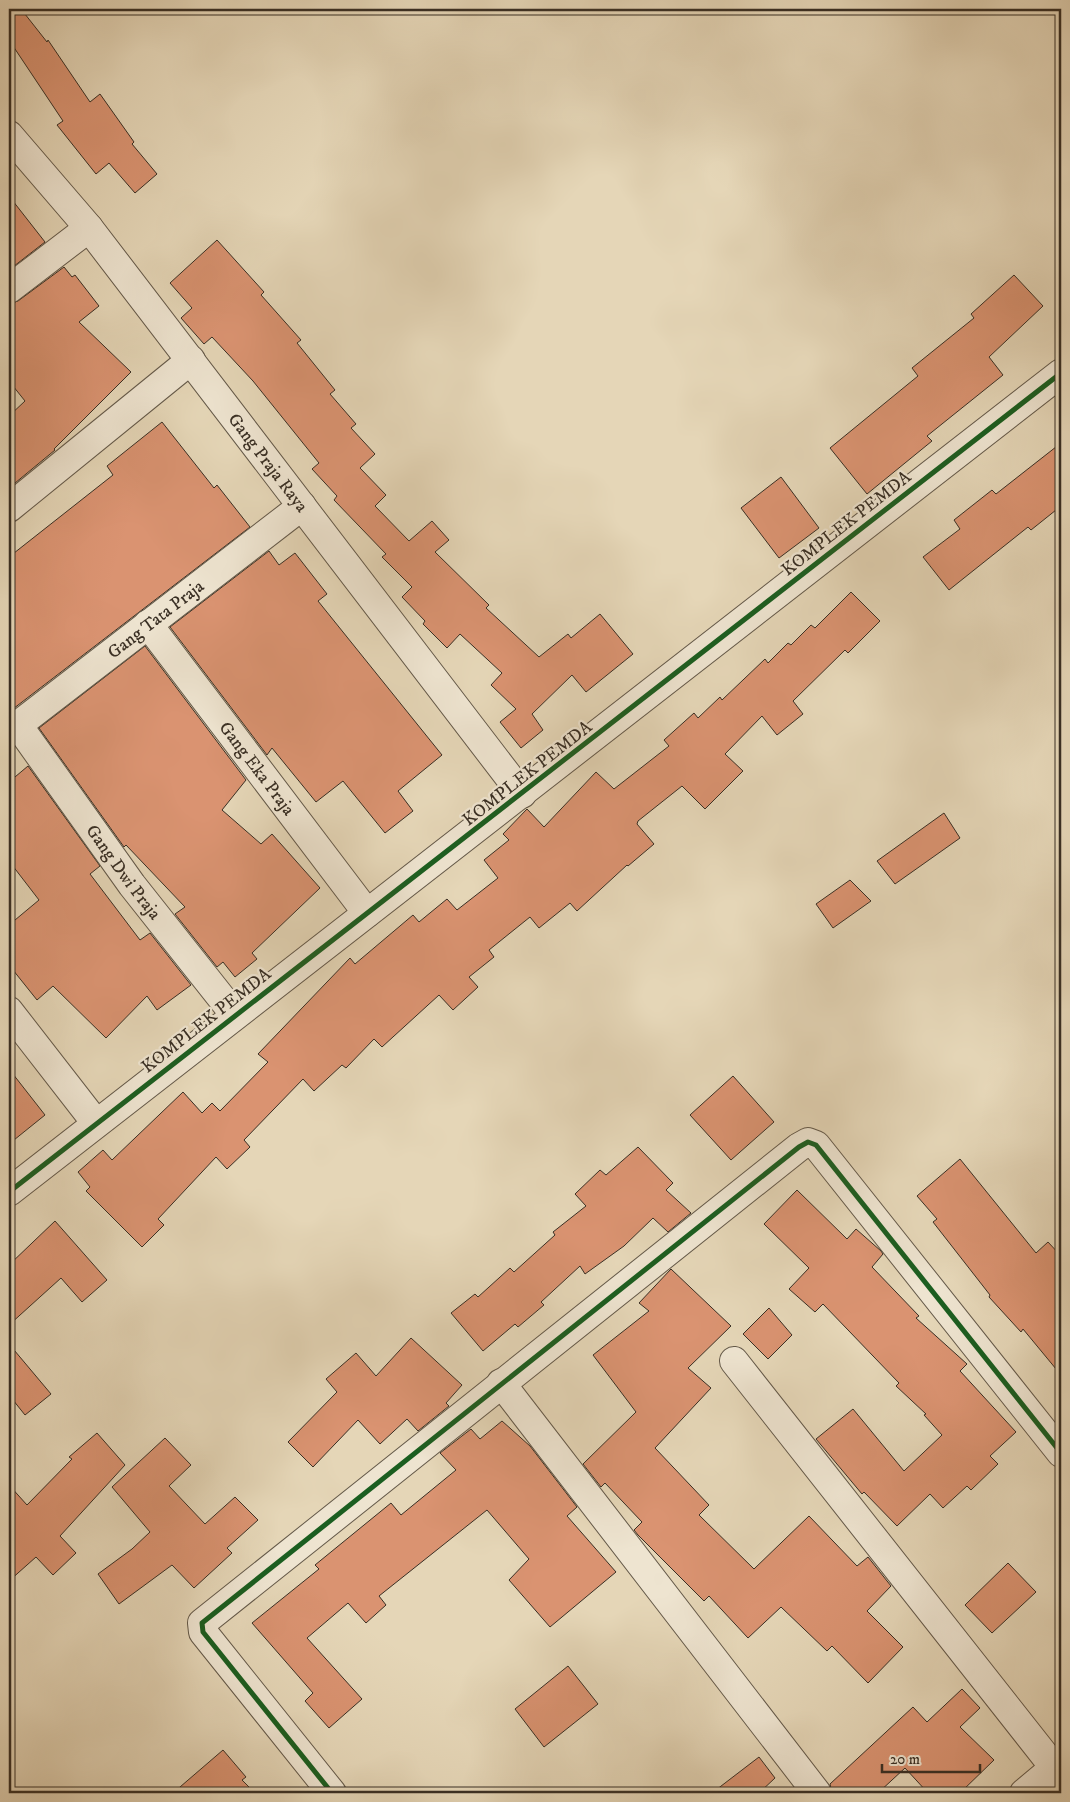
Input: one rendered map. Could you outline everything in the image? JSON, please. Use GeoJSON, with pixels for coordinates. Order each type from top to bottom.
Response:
{"type":"FeatureCollection","features":[{"type":"Feature","properties":{"kind":"street","name":"Gang Praja Raya"},"geometry":{"type":"LineString","coordinates":[[9,135],[89,228],[522,794]]}},
{"type":"Feature","properties":{"kind":"street"},"geometry":{"type":"LineString","coordinates":[[9,289],[89,228]]}},
{"type":"Feature","properties":{"kind":"street"},"geometry":{"type":"LineString","coordinates":[[9,508],[191,360]]}},
{"type":"Feature","properties":{"kind":"street","name":"KOMPLEK PEMDA"},"geometry":{"type":"LineString","coordinates":[[9,1192],[1061,373]]}},
{"type":"Feature","properties":{"kind":"street","name":"Gang Tata Praja"},"geometry":{"type":"LineString","coordinates":[[13,728],[302,506]]}},
{"type":"Feature","properties":{"kind":"street","name":"Gang Eka Praja"},"geometry":{"type":"LineString","coordinates":[[148,624],[367,913]]}},
{"type":"Feature","properties":{"kind":"street","name":"Gang Dwi Praja"},"geometry":{"type":"LineString","coordinates":[[13,728],[132,885],[235,1015]]}},
{"type":"Feature","properties":{"kind":"street"},"geometry":{"type":"LineString","coordinates":[[9,1011],[96,1124]]}},
{"type":"Feature","properties":{"kind":"street"},"geometry":{"type":"LineString","coordinates":[[332,1793],[203,1632],[202,1623],[501,1383],[791,1153],[808,1142],[816,1145],[1061,1453]]}},
{"type":"Feature","properties":{"kind":"street"},"geometry":{"type":"LineString","coordinates":[[734,1361],[1059,1769],[1024,1793]]}},
{"type":"Feature","properties":{"kind":"street"},"geometry":{"type":"LineString","coordinates":[[501,1383],[817,1793]]}},
{"type":"Feature","properties":{"kind":"building"},"geometry":{"type":"Polygon","coordinates":[[[9,9],[21,9],[47,42],[48,40],[90,102],[100,94],[134,142],[132,144],[157,174],[135,193],[109,163],[96,174],[57,125],[63,121],[9,40],[9,9]]]}},
{"type":"Feature","properties":{"kind":"building"},"geometry":{"type":"Polygon","coordinates":[[[9,196],[45,242],[9,270],[9,196]]]}},
{"type":"Feature","properties":{"kind":"building"},"geometry":{"type":"Polygon","coordinates":[[[217,240],[264,292],[261,295],[301,340],[297,343],[335,390],[330,394],[356,424],[351,428],[375,454],[360,468],[386,495],[375,506],[409,541],[432,521],[449,540],[435,552],[489,605],[486,608],[539,657],[568,634],[571,638],[600,614],[633,654],[586,692],[572,675],[532,714],[543,730],[521,748],[500,722],[516,709],[491,685],[502,673],[460,634],[447,648],[423,624],[425,621],[402,597],[412,587],[382,557],[386,554],[334,500],[337,496],[312,469],[319,463],[253,381],[212,337],[204,344],[181,318],[192,308],[170,283],[217,240]]]}},
{"type":"Feature","properties":{"kind":"building"},"geometry":{"type":"Polygon","coordinates":[[[64,267],[72,277],[75,275],[99,306],[79,322],[131,372],[55,450],[9,488],[9,416],[25,401],[9,381],[9,304],[18,301],[64,267]]]}},
{"type":"Feature","properties":{"kind":"building"},"geometry":{"type":"Polygon","coordinates":[[[1014,275],[1043,306],[989,357],[1003,375],[927,436],[932,441],[867,494],[830,448],[918,376],[912,368],[974,318],[971,314],[1014,275]]]}},
{"type":"Feature","properties":{"kind":"building"},"geometry":{"type":"Polygon","coordinates":[[[162,422],[214,488],[217,485],[250,527],[9,712],[9,557],[113,475],[107,466],[162,422]]]}},
{"type":"Feature","properties":{"kind":"building"},"geometry":{"type":"Polygon","coordinates":[[[1061,443],[1061,506],[1031,530],[1028,527],[949,590],[923,557],[960,529],[954,520],[992,490],[996,494],[1061,443]]]}},
{"type":"Feature","properties":{"kind":"building"},"geometry":{"type":"Polygon","coordinates":[[[781,477],[819,528],[779,558],[741,508],[781,477]]]}},
{"type":"Feature","properties":{"kind":"building"},"geometry":{"type":"Polygon","coordinates":[[[269,551],[279,565],[295,553],[327,594],[318,601],[442,755],[398,791],[413,811],[385,833],[343,781],[316,802],[272,748],[267,755],[170,627],[269,551]]]}},
{"type":"Feature","properties":{"kind":"building"},"geometry":{"type":"Polygon","coordinates":[[[851,592],[880,621],[848,653],[845,650],[793,701],[803,714],[777,735],[762,716],[725,754],[743,771],[705,809],[682,786],[638,821],[637,824],[654,844],[627,865],[577,911],[570,903],[539,928],[530,917],[489,950],[494,957],[469,977],[478,987],[453,1010],[439,995],[382,1047],[374,1039],[346,1068],[342,1065],[314,1091],[303,1079],[244,1140],[250,1147],[227,1169],[216,1157],[158,1219],[164,1225],[142,1247],[86,1191],[90,1187],[78,1172],[103,1150],[112,1160],[183,1092],[202,1113],[212,1103],[220,1111],[268,1062],[258,1054],[350,958],[355,964],[413,915],[419,922],[447,899],[457,910],[498,878],[484,860],[509,840],[503,834],[527,809],[544,827],[596,772],[614,789],[669,746],[664,740],[694,713],[698,718],[720,697],[722,700],[765,659],[768,663],[788,643],[791,645],[811,625],[815,628],[851,592]]]}},
{"type":"Feature","properties":{"kind":"building"},"geometry":{"type":"Polygon","coordinates":[[[145,646],[246,780],[222,810],[261,844],[272,834],[320,888],[252,953],[257,959],[235,977],[223,962],[217,967],[175,914],[185,907],[126,845],[124,847],[39,728],[145,646]]]}},
{"type":"Feature","properties":{"kind":"building"},"geometry":{"type":"Polygon","coordinates":[[[28,766],[100,866],[90,874],[140,940],[150,933],[191,985],[157,1010],[147,996],[106,1038],[53,986],[37,1000],[9,965],[9,925],[39,900],[9,861],[9,782],[28,766]]]}},
{"type":"Feature","properties":{"kind":"building"},"geometry":{"type":"Polygon","coordinates":[[[944,813],[960,838],[895,884],[877,861],[944,813]]]}},
{"type":"Feature","properties":{"kind":"building"},"geometry":{"type":"Polygon","coordinates":[[[850,880],[871,901],[833,928],[816,904],[850,880]]]}},
{"type":"Feature","properties":{"kind":"building"},"geometry":{"type":"Polygon","coordinates":[[[9,1069],[45,1115],[9,1144],[9,1069]]]}},
{"type":"Feature","properties":{"kind":"building"},"geometry":{"type":"Polygon","coordinates":[[[733,1076],[774,1122],[731,1160],[690,1115],[733,1076]]]}},
{"type":"Feature","properties":{"kind":"building"},"geometry":{"type":"Polygon","coordinates":[[[638,1147],[673,1183],[666,1190],[691,1213],[668,1232],[653,1218],[624,1246],[585,1274],[580,1266],[541,1302],[544,1305],[518,1327],[515,1324],[483,1351],[451,1313],[475,1294],[478,1297],[510,1268],[514,1272],[555,1235],[553,1232],[586,1206],[575,1194],[600,1170],[606,1175],[638,1147]]]}},
{"type":"Feature","properties":{"kind":"building"},"geometry":{"type":"Polygon","coordinates":[[[960,1159],[1036,1253],[1048,1242],[1061,1256],[1061,1375],[1023,1329],[1021,1332],[989,1297],[990,1295],[933,1222],[937,1219],[917,1196],[960,1159]]]}},
{"type":"Feature","properties":{"kind":"building"},"geometry":{"type":"Polygon","coordinates":[[[797,1190],[847,1239],[856,1229],[881,1251],[883,1254],[872,1267],[919,1316],[916,1318],[967,1364],[960,1371],[1016,1432],[990,1456],[998,1464],[971,1490],[967,1486],[943,1508],[930,1494],[897,1526],[864,1492],[862,1494],[816,1439],[853,1409],[904,1471],[942,1435],[924,1415],[926,1414],[896,1386],[899,1383],[823,1304],[815,1312],[789,1289],[809,1268],[764,1224],[797,1190]]]}},
{"type":"Feature","properties":{"kind":"building"},"geometry":{"type":"Polygon","coordinates":[[[55,1221],[107,1280],[82,1302],[61,1278],[9,1325],[9,1265],[55,1221]]]}},
{"type":"Feature","properties":{"kind":"building"},"geometry":{"type":"Polygon","coordinates":[[[671,1269],[731,1326],[688,1368],[711,1388],[655,1448],[709,1505],[699,1515],[754,1569],[809,1516],[857,1566],[868,1557],[891,1586],[867,1611],[903,1647],[868,1683],[832,1646],[827,1651],[781,1607],[748,1638],[709,1596],[704,1601],[638,1535],[634,1530],[642,1522],[605,1483],[601,1487],[583,1464],[636,1412],[593,1355],[649,1311],[639,1303],[671,1269]]]}},
{"type":"Feature","properties":{"kind":"building"},"geometry":{"type":"Polygon","coordinates":[[[769,1308],[792,1335],[768,1359],[743,1334],[769,1308]]]}},
{"type":"Feature","properties":{"kind":"building"},"geometry":{"type":"Polygon","coordinates":[[[411,1338],[462,1385],[446,1403],[449,1406],[418,1431],[407,1419],[380,1444],[358,1420],[313,1467],[288,1442],[337,1392],[326,1379],[356,1353],[376,1376],[411,1338]]]}},
{"type":"Feature","properties":{"kind":"building"},"geometry":{"type":"Polygon","coordinates":[[[9,1344],[51,1394],[25,1415],[9,1395],[9,1344]]]}},
{"type":"Feature","properties":{"kind":"building"},"geometry":{"type":"Polygon","coordinates":[[[502,1421],[530,1446],[577,1507],[567,1516],[616,1572],[550,1627],[509,1580],[529,1559],[487,1510],[379,1596],[386,1605],[366,1623],[348,1603],[307,1638],[362,1699],[329,1728],[305,1701],[313,1693],[252,1623],[319,1569],[315,1565],[391,1503],[401,1515],[456,1470],[440,1453],[471,1429],[480,1439],[502,1421]]]}},
{"type":"Feature","properties":{"kind":"building"},"geometry":{"type":"Polygon","coordinates":[[[97,1433],[125,1465],[60,1536],[76,1553],[53,1575],[36,1557],[9,1581],[9,1485],[27,1505],[72,1459],[69,1457],[97,1433]]]}},
{"type":"Feature","properties":{"kind":"building"},"geometry":{"type":"Polygon","coordinates":[[[165,1438],[191,1465],[169,1486],[205,1524],[235,1497],[258,1520],[227,1548],[232,1553],[194,1588],[172,1565],[119,1604],[98,1574],[132,1549],[150,1532],[112,1487],[165,1438]]]}},
{"type":"Feature","properties":{"kind":"building"},"geometry":{"type":"Polygon","coordinates":[[[1008,1563],[1036,1592],[992,1633],[965,1605],[1008,1563]]]}},
{"type":"Feature","properties":{"kind":"building"},"geometry":{"type":"Polygon","coordinates":[[[568,1666],[598,1704],[544,1747],[515,1709],[568,1666]]]}},
{"type":"Feature","properties":{"kind":"building"},"geometry":{"type":"Polygon","coordinates":[[[962,1689],[980,1708],[960,1727],[994,1760],[960,1793],[928,1793],[905,1768],[878,1793],[832,1793],[830,1784],[913,1707],[927,1722],[962,1689]]]}},
{"type":"Feature","properties":{"kind":"building"},"geometry":{"type":"Polygon","coordinates":[[[223,1750],[246,1777],[242,1780],[255,1793],[173,1793],[223,1750]]]}},
{"type":"Feature","properties":{"kind":"building"},"geometry":{"type":"Polygon","coordinates":[[[759,1757],[775,1778],[759,1793],[712,1793],[759,1757]]]}},
{"type":"Feature","properties":{"kind":"cycle path"},"geometry":{"type":"LineString","coordinates":[[9,1192],[1061,373]]}},
{"type":"Feature","properties":{"kind":"cycle path"},"geometry":{"type":"LineString","coordinates":[[332,1793],[203,1632],[202,1623],[799,1147],[808,1142],[816,1145],[1061,1453]]}}]}
